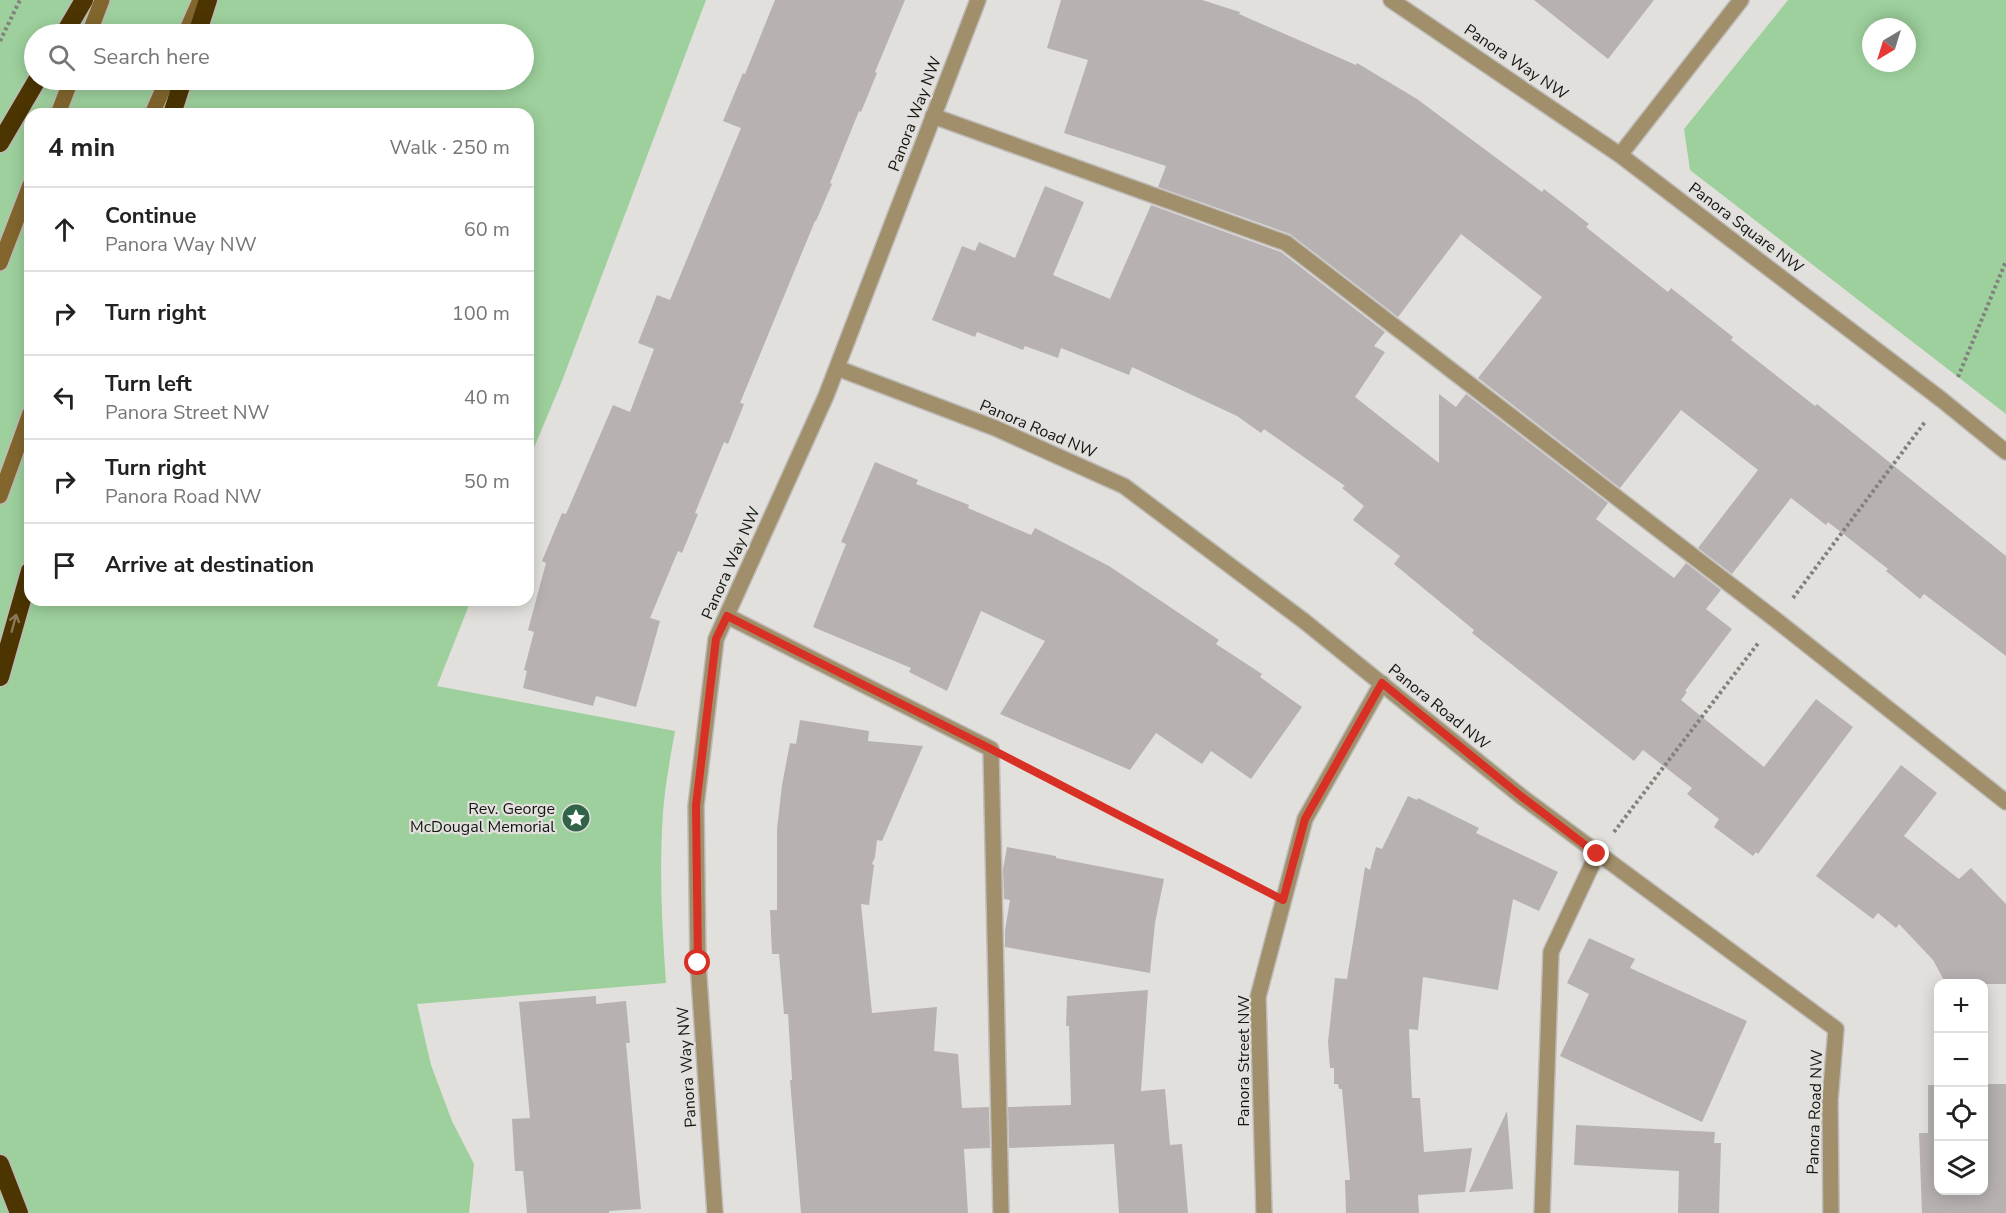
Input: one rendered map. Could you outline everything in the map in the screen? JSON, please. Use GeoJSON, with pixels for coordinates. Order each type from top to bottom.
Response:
{"type":"FeatureCollection","features":[{"type":"Feature","properties":{"kind":"highway"},"geometry":{"type":"LineString","coordinates":[[70,24],[84,0]]}},
{"type":"Feature","properties":{"kind":"highway"},"geometry":{"type":"LineString","coordinates":[[200,24],[208,0]]}},
{"type":"Feature","properties":{"kind":"highway"},"geometry":{"type":"LineString","coordinates":[[0,143],[31,90]]}},
{"type":"Feature","properties":{"kind":"highway"},"geometry":{"type":"LineString","coordinates":[[174,108],[180,90]]}},
{"type":"Feature","properties":{"kind":"highway"},"geometry":{"type":"LineString","coordinates":[[0,676],[24,592]]}},
{"type":"Feature","properties":{"kind":"highway"},"geometry":{"type":"LineString","coordinates":[[0,1164],[19,1213]]}},
{"type":"Feature","properties":{"kind":"street"},"geometry":{"type":"LineString","coordinates":[[92,24],[102,0]]}},
{"type":"Feature","properties":{"kind":"street"},"geometry":{"type":"LineString","coordinates":[[189,24],[200,0]]}},
{"type":"Feature","properties":{"kind":"street","name":"Panora Way NW"},"geometry":{"type":"LineString","coordinates":[[715,1213],[698,963],[696,806],[716,639],[826,396],[978,0]]}},
{"type":"Feature","properties":{"kind":"street"},"geometry":{"type":"LineString","coordinates":[[1620,154],[1741,0]]}},
{"type":"Feature","properties":{"kind":"street","name":"Panora Way NW"},"geometry":{"type":"LineString","coordinates":[[1399,2],[1620,154]]}},
{"type":"Feature","properties":{"kind":"street"},"geometry":{"type":"LineString","coordinates":[[60,108],[67,90]]}},
{"type":"Feature","properties":{"kind":"street"},"geometry":{"type":"LineString","coordinates":[[155,108],[163,90]]}},
{"type":"Feature","properties":{"kind":"street"},"geometry":{"type":"LineString","coordinates":[[933,116],[1286,243],[1757,605],[2006,802]]}},
{"type":"Feature","properties":{"kind":"street","name":"Panora Square NW"},"geometry":{"type":"LineString","coordinates":[[1620,154],[1942,400],[2006,452]]}},
{"type":"Feature","properties":{"kind":"street"},"geometry":{"type":"LineString","coordinates":[[0,263],[24,201]]}},
{"type":"Feature","properties":{"kind":"street","name":"Panora Road NW"},"geometry":{"type":"LineString","coordinates":[[837,368],[995,428],[1124,486],[1304,621],[1522,797],[1836,1029],[1830,1100],[1831,1213]]}},
{"type":"Feature","properties":{"kind":"street"},"geometry":{"type":"LineString","coordinates":[[0,496],[24,430]]}},
{"type":"Feature","properties":{"kind":"street"},"geometry":{"type":"LineString","coordinates":[[727,616],[991,749],[1001,1213]]}},
{"type":"Feature","properties":{"kind":"street","name":"Panora Street NW"},"geometry":{"type":"LineString","coordinates":[[1264,1213],[1258,997],[1305,819],[1382,683]]}},
{"type":"Feature","properties":{"kind":"street"},"geometry":{"type":"LineString","coordinates":[[1542,1213],[1551,952],[1597,854]]}},
{"type":"Feature","properties":{"kind":"path"},"geometry":{"type":"LineString","coordinates":[[0,41],[20,0]]}},
{"type":"Feature","properties":{"kind":"path"},"geometry":{"type":"LineString","coordinates":[[1942,400],[1958,376],[2006,261]]}},
{"type":"Feature","properties":{"kind":"path"},"geometry":{"type":"LineString","coordinates":[[991,749],[1283,900]]}},
{"type":"Feature","properties":{"kind":"green space"},"geometry":{"type":"Polygon","coordinates":[[[0,0],[706,0],[562,381],[534,448],[534,108],[24,108],[24,606],[469,606],[437,686],[675,731],[665,793],[661,856],[666,983],[417,1004],[431,1065],[452,1121],[474,1164],[469,1213],[0,1213],[0,0]]]}},
{"type":"Feature","properties":{"kind":"green space"},"geometry":{"type":"Polygon","coordinates":[[[1788,0],[2006,0],[2006,414],[1690,170],[1684,129],[1788,0]]]}},
{"type":"Feature","properties":{"kind":"building"},"geometry":{"type":"Polygon","coordinates":[[[775,0],[905,0],[830,183],[832,184],[740,403],[744,404],[728,444],[724,442],[695,513],[698,514],[682,553],[678,551],[650,618],[660,621],[636,707],[596,696],[593,706],[523,688],[527,671],[524,670],[534,632],[528,630],[546,563],[542,561],[562,513],[566,514],[613,405],[630,412],[654,349],[638,343],[657,295],[670,300],[741,128],[723,121],[775,0]]]}},
{"type":"Feature","properties":{"kind":"building"},"geometry":{"type":"Polygon","coordinates":[[[1061,0],[1202,0],[1240,12],[1239,14],[1356,65],[1357,63],[1417,99],[1542,192],[1544,189],[1589,224],[1586,227],[1668,292],[1671,288],[1733,337],[1731,340],[1815,406],[1817,404],[2006,556],[2006,656],[1924,594],[1920,599],[1886,571],[1888,569],[1828,522],[1826,525],[1791,498],[1732,574],[1698,548],[1758,470],[1681,410],[1620,488],[1478,378],[1542,297],[1461,234],[1398,317],[1290,234],[1158,187],[1166,166],[1064,133],[1088,60],[1047,48],[1061,0]]]}},
{"type":"Feature","properties":{"kind":"building"},"geometry":{"type":"Polygon","coordinates":[[[1534,0],[1654,0],[1608,59],[1534,0]]]}},
{"type":"Feature","properties":{"kind":"building"},"geometry":{"type":"Polygon","coordinates":[[[1045,186],[1084,202],[1053,275],[1110,299],[1151,205],[1281,252],[1385,332],[1374,346],[1385,352],[1355,397],[1439,463],[1439,394],[1456,407],[1466,394],[1608,503],[1596,519],[1674,578],[1686,563],[1721,590],[1706,609],[1732,629],[1685,691],[1687,692],[1681,700],[1764,767],[1816,699],[1853,727],[1758,854],[1756,852],[1753,856],[1714,827],[1719,819],[1687,794],[1692,788],[1643,750],[1634,761],[1472,633],[1474,630],[1394,564],[1400,556],[1353,520],[1364,506],[1342,488],[1345,486],[1264,429],[1261,433],[1237,416],[1132,367],[1129,375],[1061,348],[1058,358],[1025,346],[1023,350],[977,332],[975,337],[932,320],[962,246],[975,251],[979,242],[1015,258],[1045,186]]]}},
{"type":"Feature","properties":{"kind":"building"},"geometry":{"type":"Polygon","coordinates":[[[875,462],[918,480],[916,484],[969,505],[968,508],[1031,535],[1035,528],[1109,566],[1219,640],[1216,644],[1262,674],[1260,677],[1302,707],[1251,779],[1211,751],[1202,764],[1156,733],[1130,770],[1000,714],[1045,641],[981,611],[947,691],[909,672],[911,668],[813,627],[846,544],[841,542],[875,462]]]}},
{"type":"Feature","properties":{"kind":"building"},"geometry":{"type":"Polygon","coordinates":[[[800,720],[869,731],[868,741],[923,746],[882,841],[877,840],[872,864],[874,865],[869,905],[861,904],[872,1013],[937,1007],[934,1051],[958,1054],[962,1108],[989,1107],[990,1148],[964,1149],[968,1213],[801,1213],[790,1080],[792,1080],[788,1014],[784,1014],[779,954],[772,954],[770,910],[777,910],[777,829],[782,785],[790,743],[796,744],[800,720]]]}},
{"type":"Feature","properties":{"kind":"building"},"geometry":{"type":"Polygon","coordinates":[[[1901,765],[1937,793],[1904,836],[1959,879],[1971,868],[2006,904],[2006,984],[1988,984],[1988,979],[1943,979],[1933,960],[1899,924],[1896,928],[1878,913],[1873,919],[1816,876],[1901,765]]]}},
{"type":"Feature","properties":{"kind":"building"},"geometry":{"type":"Polygon","coordinates":[[[1408,796],[1417,800],[1418,798],[1479,828],[1476,833],[1558,872],[1539,911],[1513,899],[1498,990],[1423,977],[1418,1030],[1409,1029],[1412,1098],[1420,1098],[1424,1152],[1472,1148],[1465,1192],[1418,1195],[1419,1213],[1346,1213],[1345,1180],[1350,1180],[1342,1089],[1339,1089],[1338,1084],[1334,1084],[1334,1068],[1330,1068],[1328,1042],[1335,978],[1347,979],[1365,867],[1370,870],[1376,847],[1382,849],[1408,796]]]}},
{"type":"Feature","properties":{"kind":"building"},"geometry":{"type":"Polygon","coordinates":[[[1007,847],[1164,879],[1155,923],[1150,973],[1005,947],[1010,900],[1004,899],[1003,869],[1007,847]]]}},
{"type":"Feature","properties":{"kind":"building"},"geometry":{"type":"Polygon","coordinates":[[[1589,938],[1635,959],[1630,968],[1747,1021],[1702,1122],[1560,1056],[1589,994],[1567,983],[1589,938]]]}},
{"type":"Feature","properties":{"kind":"building"},"geometry":{"type":"Polygon","coordinates":[[[1148,990],[1141,1091],[1165,1089],[1170,1145],[1182,1144],[1188,1213],[1119,1213],[1114,1144],[1009,1148],[1008,1107],[1071,1105],[1069,1026],[1066,1026],[1067,996],[1148,990]]]}},
{"type":"Feature","properties":{"kind":"building"},"geometry":{"type":"Polygon","coordinates":[[[596,996],[596,1004],[626,1001],[630,1043],[626,1043],[641,1209],[609,1211],[609,1213],[527,1213],[523,1171],[515,1171],[512,1119],[530,1118],[519,1002],[596,996]]]}},
{"type":"Feature","properties":{"kind":"building"},"geometry":{"type":"Polygon","coordinates":[[[1988,1084],[2006,1084],[2006,1213],[1922,1213],[1919,1133],[1928,1133],[1928,1085],[1934,1085],[1934,1195],[1988,1195],[1988,1084]]]}},
{"type":"Feature","properties":{"kind":"building"},"geometry":{"type":"Polygon","coordinates":[[[1507,1111],[1513,1189],[1469,1192],[1507,1111]]]}},
{"type":"Feature","properties":{"kind":"building"},"geometry":{"type":"Polygon","coordinates":[[[1576,1125],[1715,1132],[1714,1143],[1721,1143],[1719,1213],[1678,1213],[1679,1171],[1574,1165],[1576,1125]]]}},
{"type":"Feature","properties":{"kind":"place","name":"Rev. George McDougal Memorial"},"geometry":{"type":"Point","coordinates":[576,818]}},
{"type":"Feature","properties":{"kind":"route"},"geometry":{"type":"LineString","coordinates":[[698,963],[696,806],[716,639],[727,616],[1283,900],[1305,819],[1382,683],[1522,797],[1597,854]]}}]}
